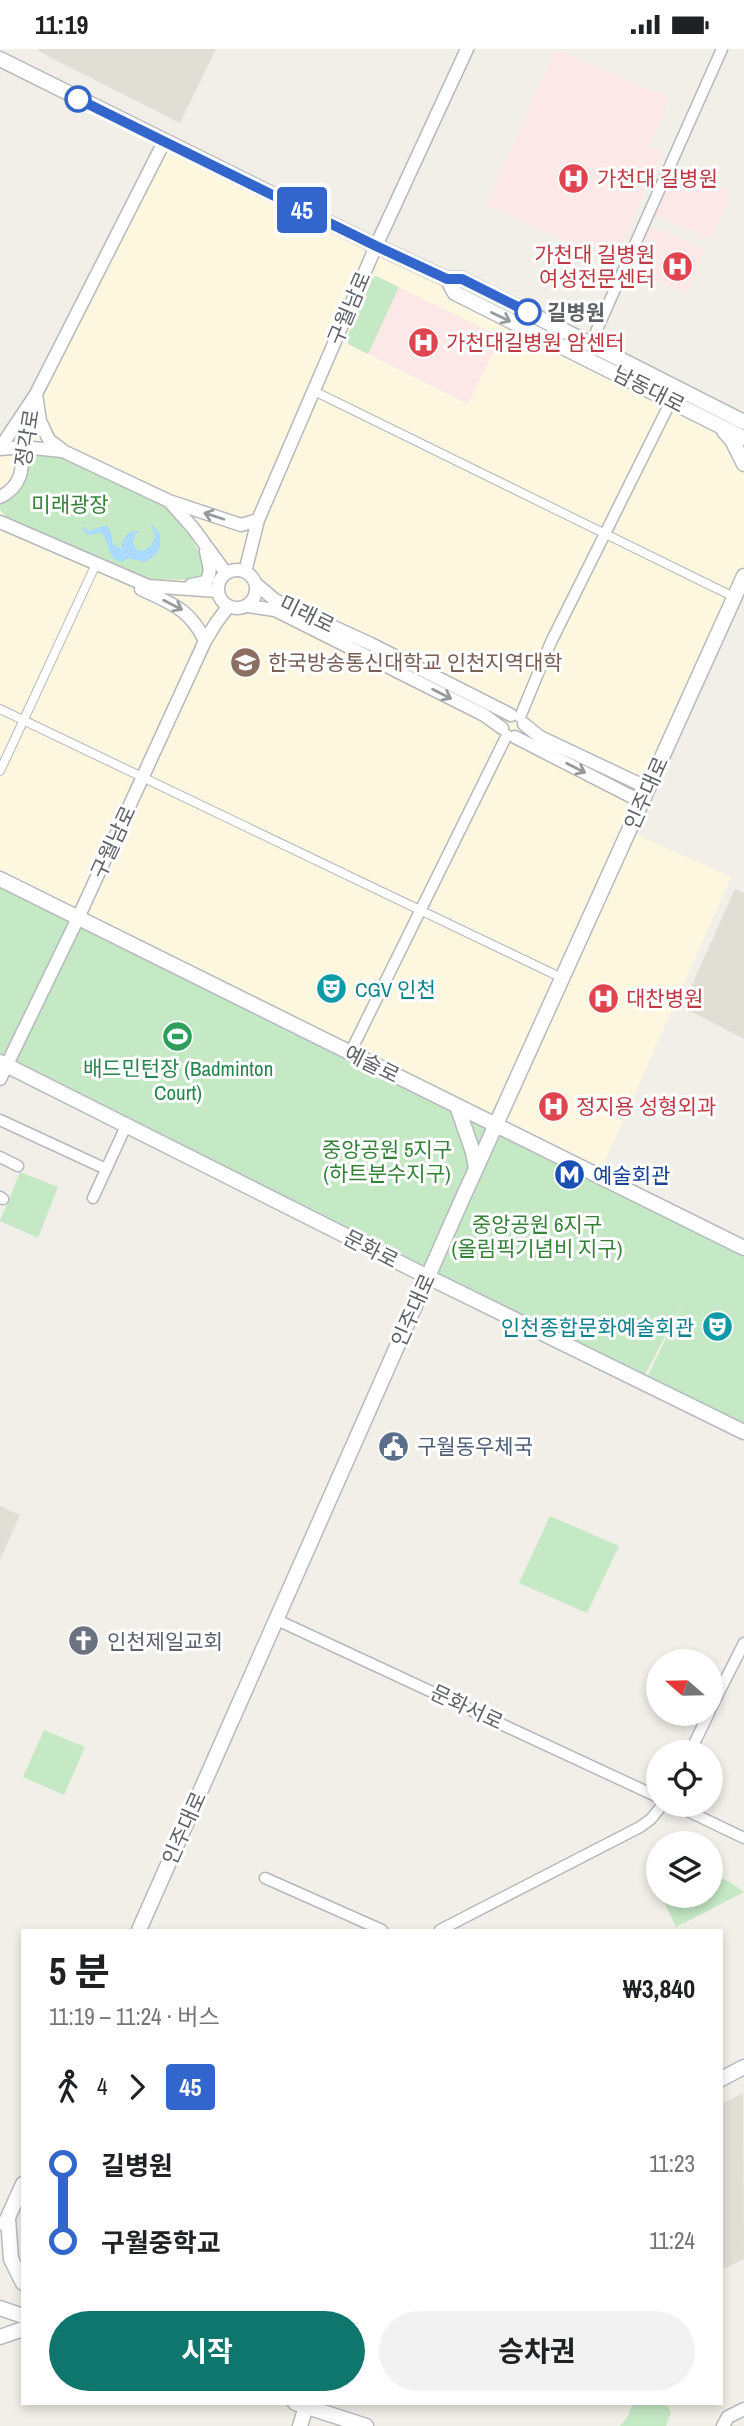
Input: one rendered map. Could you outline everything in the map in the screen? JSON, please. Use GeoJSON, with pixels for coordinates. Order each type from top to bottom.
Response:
{"type":"FeatureCollection","features":[{"type":"Feature","properties":{"kind":"main road","name":"남동대로"},"geometry":{"type":"LineString","coordinates":[[0,59],[376,246],[447,279],[462,279],[591,343],[674,393]]}},
{"type":"Feature","properties":{"kind":"main road","name":"남동대로"},"geometry":{"type":"LineString","coordinates":[[447,279],[455,293],[674,393],[722,418],[744,438]]}},
{"type":"Feature","properties":{"kind":"main road"},"geometry":{"type":"LineString","coordinates":[[744,406],[722,418],[744,464]]}},
{"type":"Feature","properties":{"kind":"main road","name":"남동대로"},"geometry":{"type":"LineString","coordinates":[[722,418],[744,422]]}},
{"type":"Feature","properties":{"kind":"main road","name":"인주대로"},"geometry":{"type":"LineString","coordinates":[[139,1929],[275,1619],[744,576]]}},
{"type":"Feature","properties":{"kind":"main road","name":"예술로"},"geometry":{"type":"LineString","coordinates":[[0,879],[744,1248]]}},
{"type":"Feature","properties":{"kind":"main road","name":"문화로"},"geometry":{"type":"LineString","coordinates":[[4,1063],[428,1277],[744,1432]]}},
{"type":"Feature","properties":{"kind":"main road"},"geometry":{"type":"LineString","coordinates":[[457,1106],[473,1152],[476,1170]]}},
{"type":"Feature","properties":{"kind":"main road"},"geometry":{"type":"LineString","coordinates":[[723,2078],[744,2067]]}},
{"type":"Feature","properties":{"kind":"main road"},"geometry":{"type":"LineString","coordinates":[[0,2235],[21,2188]]}},
{"type":"Feature","properties":{"kind":"main road"},"geometry":{"type":"LineString","coordinates":[[4,2221],[11,2259],[21,2279]]}},
{"type":"Feature","properties":{"kind":"main road"},"geometry":{"type":"LineString","coordinates":[[0,2308],[21,2315]]}},
{"type":"Feature","properties":{"kind":"main road"},"geometry":{"type":"LineString","coordinates":[[0,2337],[21,2330]]}},
{"type":"Feature","properties":{"kind":"main road"},"geometry":{"type":"LineString","coordinates":[[300,2426],[303,2405]]}},
{"type":"Feature","properties":{"kind":"main road"},"geometry":{"type":"LineString","coordinates":[[306,2405],[366,2426]]}},
{"type":"Feature","properties":{"kind":"street","name":"구월남로"},"geometry":{"type":"LineString","coordinates":[[245,572],[258,520],[376,246],[467,49]]}},
{"type":"Feature","properties":{"kind":"street"},"geometry":{"type":"LineString","coordinates":[[591,343],[722,49]]}},
{"type":"Feature","properties":{"kind":"street"},"geometry":{"type":"LineString","coordinates":[[164,142],[36,394],[40,421],[45,434],[65,452],[169,501],[242,525],[258,520]]}},
{"type":"Feature","properties":{"kind":"street"},"geometry":{"type":"LineString","coordinates":[[314,391],[734,597]]}},
{"type":"Feature","properties":{"kind":"street"},"geometry":{"type":"LineString","coordinates":[[508,733],[522,732],[518,719],[551,642],[674,393]]}},
{"type":"Feature","properties":{"kind":"street","name":"정각로"},"geometry":{"type":"LineString","coordinates":[[0,496],[20,480],[23,470],[24,434],[36,394]]}},
{"type":"Feature","properties":{"kind":"street","name":"정각로"},"geometry":{"type":"LineString","coordinates":[[0,449],[36,394]]}},
{"type":"Feature","properties":{"kind":"street"},"geometry":{"type":"LineString","coordinates":[[0,449],[23,447],[65,452]]}},
{"type":"Feature","properties":{"kind":"street"},"geometry":{"type":"LineString","coordinates":[[169,501],[226,573]]}},
{"type":"Feature","properties":{"kind":"street"},"geometry":{"type":"LineString","coordinates":[[0,510],[15,527]]}},
{"type":"Feature","properties":{"kind":"street"},"geometry":{"type":"LineString","coordinates":[[0,522],[148,586],[217,591]]}},
{"type":"Feature","properties":{"kind":"street"},"geometry":{"type":"LineString","coordinates":[[179,589],[206,582],[211,570],[205,544]]}},
{"type":"Feature","properties":{"kind":"street"},"geometry":{"type":"LineString","coordinates":[[0,771],[96,564]]}},
{"type":"Feature","properties":{"kind":"street"},"geometry":{"type":"LineString","coordinates":[[235,570],[245,572],[255,583],[254,598],[238,609],[228,607],[220,600],[217,591],[219,581],[226,573],[235,570]]}},
{"type":"Feature","properties":{"kind":"street"},"geometry":{"type":"LineString","coordinates":[[131,579],[136,586],[184,610],[198,626],[205,642]]}},
{"type":"Feature","properties":{"kind":"street","name":"미래로"},"geometry":{"type":"LineString","coordinates":[[255,583],[275,600],[371,644],[518,719],[540,737],[645,795]]}},
{"type":"Feature","properties":{"kind":"street","name":"미래로"},"geometry":{"type":"LineString","coordinates":[[247,605],[275,610],[484,715],[508,733],[645,795]]}},
{"type":"Feature","properties":{"kind":"street","name":"구월남로"},"geometry":{"type":"LineString","coordinates":[[0,1079],[4,1063],[78,918],[205,642],[228,607]]}},
{"type":"Feature","properties":{"kind":"street"},"geometry":{"type":"LineString","coordinates":[[0,709],[562,978]]}},
{"type":"Feature","properties":{"kind":"street"},"geometry":{"type":"LineString","coordinates":[[350,1053],[508,733],[504,720],[518,719]]}},
{"type":"Feature","properties":{"kind":"street"},"geometry":{"type":"LineString","coordinates":[[0,1120],[106,1169]]}},
{"type":"Feature","properties":{"kind":"street"},"geometry":{"type":"LineString","coordinates":[[93,1198],[126,1126]]}},
{"type":"Feature","properties":{"kind":"street"},"geometry":{"type":"LineString","coordinates":[[0,1157],[18,1166]]}},
{"type":"Feature","properties":{"kind":"street","name":"문화서로"},"geometry":{"type":"LineString","coordinates":[[275,1619],[646,1791]]}},
{"type":"Feature","properties":{"kind":"street"},"geometry":{"type":"LineString","coordinates":[[723,1686],[744,1643]]}},
{"type":"Feature","properties":{"kind":"street"},"geometry":{"type":"LineString","coordinates":[[442,1929],[640,1827],[652,1817]]}},
{"type":"Feature","properties":{"kind":"street"},"geometry":{"type":"LineString","coordinates":[[700,1817],[744,1838]]}},
{"type":"Feature","properties":{"kind":"street"},"geometry":{"type":"LineString","coordinates":[[265,1878],[380,1929]]}},
{"type":"Feature","properties":{"kind":"street"},"geometry":{"type":"LineString","coordinates":[[723,2426],[729,2417],[744,2409]]}},
{"type":"Feature","properties":{"kind":"shaded area"},"geometry":{"type":"Polygon","coordinates":[[[216,49],[180,123],[38,51],[216,49]]]}},
{"type":"Feature","properties":{"kind":"shaded area","name":"가천대 길병원"},"geometry":{"type":"Polygon","coordinates":[[[555,49],[670,98],[649,146],[663,152],[613,261],[486,205],[555,49]]]}},
{"type":"Feature","properties":{"kind":"shaded area"},"geometry":{"type":"Polygon","coordinates":[[[164,142],[744,439],[744,574],[628,831],[731,877],[598,1176],[0,879],[0,448],[36,394],[164,142]]]}},
{"type":"Feature","properties":{"kind":"shaded area","name":"가천대 길병원"},"geometry":{"type":"Polygon","coordinates":[[[674,167],[731,192],[711,239],[653,214],[674,167]]]}},
{"type":"Feature","properties":{"kind":"shaded area","name":"가천대 길병원"},"geometry":{"type":"Polygon","coordinates":[[[648,225],[705,250],[686,294],[629,269],[648,225]]]}},
{"type":"Feature","properties":{"kind":"shaded area","name":"가천대길병원 암센터"},"geometry":{"type":"Polygon","coordinates":[[[376,276],[501,337],[468,404],[348,344],[346,339],[372,279],[376,276]]]}},
{"type":"Feature","properties":{"kind":"shaded area"},"geometry":{"type":"Polygon","coordinates":[[[735,889],[744,893],[744,1039],[682,1007],[735,889]]]}},
{"type":"Feature","properties":{"kind":"shaded area"},"geometry":{"type":"Polygon","coordinates":[[[0,1506],[20,1515],[0,1560],[0,1506]]]}},
{"type":"Feature","properties":{"kind":"shaded area"},"geometry":{"type":"Polygon","coordinates":[[[743,2093],[744,2259],[723,2269],[723,2103],[743,2093]]]}},
{"type":"Feature","properties":{"kind":"green space"},"geometry":{"type":"Polygon","coordinates":[[[376,276],[399,287],[368,354],[348,344],[346,339],[372,279],[376,276]]]}},
{"type":"Feature","properties":{"kind":"green space","name":"미래광장"},"geometry":{"type":"Polygon","coordinates":[[[23,447],[65,452],[169,501],[207,565],[205,574],[199,580],[131,579],[15,527],[0,510],[0,497],[12,489],[23,447]]]}},
{"type":"Feature","properties":{"kind":"green space"},"geometry":{"type":"Polygon","coordinates":[[[0,879],[744,1248],[744,1428],[646,1380],[683,1303],[643,1378],[13,1063],[12,1055],[0,1057],[0,879]]]}},
{"type":"Feature","properties":{"kind":"green space"},"geometry":{"type":"Polygon","coordinates":[[[20,1172],[58,1187],[38,1238],[0,1221],[20,1172]]]}},
{"type":"Feature","properties":{"kind":"green space"},"geometry":{"type":"Polygon","coordinates":[[[550,1516],[619,1546],[587,1613],[519,1583],[550,1516]]]}},
{"type":"Feature","properties":{"kind":"green space"},"geometry":{"type":"Polygon","coordinates":[[[44,1730],[85,1747],[64,1795],[23,1777],[44,1730]]]}},
{"type":"Feature","properties":{"kind":"green space"},"geometry":{"type":"Polygon","coordinates":[[[723,1879],[730,1882],[744,1892],[723,1903],[723,1879]]]}},
{"type":"Feature","properties":{"kind":"green space"},"geometry":{"type":"Polygon","coordinates":[[[667,1908],[713,1908],[676,1927],[667,1908]]]}},
{"type":"Feature","properties":{"kind":"green space"},"geometry":{"type":"Polygon","coordinates":[[[632,2405],[667,2405],[671,2413],[666,2426],[620,2426],[632,2405]]]}},
{"type":"Feature","properties":{"kind":"water"},"geometry":{"type":"Polygon","coordinates":[[[151,524],[159,532],[160,546],[153,557],[144,562],[128,558],[123,562],[114,558],[101,533],[89,535],[82,529],[84,526],[88,531],[107,525],[113,544],[122,549],[121,544],[127,534],[140,532],[135,534],[133,543],[136,549],[142,551],[151,546],[155,536],[151,524]]]}},
{"type":"Feature","properties":{"kind":"bus line","name":"45"},"geometry":{"type":"LineString","coordinates":[[78,99],[376,246],[447,279],[462,279],[528,312]]}},
{"type":"Feature","properties":{"kind":"place","name":"가천대 길병원"},"geometry":{"type":"Point","coordinates":[574,178]}},
{"type":"Feature","properties":{"kind":"place","name":"가천대 길병원 여성전문센터"},"geometry":{"type":"Point","coordinates":[678,266]}},
{"type":"Feature","properties":{"kind":"place","name":"길병원"},"geometry":{"type":"Point","coordinates":[528,312]}},
{"type":"Feature","properties":{"kind":"place","name":"가천대길병원 암센터"},"geometry":{"type":"Point","coordinates":[423,342]}},
{"type":"Feature","properties":{"kind":"place","name":"한국방송통신대학교 인천지역대학"},"geometry":{"type":"Point","coordinates":[245,662]}},
{"type":"Feature","properties":{"kind":"place","name":"CGV 인천"},"geometry":{"type":"Point","coordinates":[332,989]}},
{"type":"Feature","properties":{"kind":"place","name":"대찬병원"},"geometry":{"type":"Point","coordinates":[603,998]}},
{"type":"Feature","properties":{"kind":"place","name":"배드민턴장 (Badminton Court)"},"geometry":{"type":"Point","coordinates":[178,1036]}},
{"type":"Feature","properties":{"kind":"place","name":"정지용 성형외과"},"geometry":{"type":"Point","coordinates":[553,1106]}},
{"type":"Feature","properties":{"kind":"place","name":"예술회관"},"geometry":{"type":"Point","coordinates":[570,1175]}},
{"type":"Feature","properties":{"kind":"place","name":"인천종합문화예술회관"},"geometry":{"type":"Point","coordinates":[717,1327]}},
{"type":"Feature","properties":{"kind":"place","name":"구월동우체국"},"geometry":{"type":"Point","coordinates":[394,1446]}},
{"type":"Feature","properties":{"kind":"place","name":"인천제일교회"},"geometry":{"type":"Point","coordinates":[84,1641]}},
{"type":"Feature","properties":{"kind":"park label","name":"중앙공원 5지구 (하트분수지구)"},"geometry":{"type":"Point","coordinates":[387,1161]}},
{"type":"Feature","properties":{"kind":"park label","name":"중앙공원 6지구 (올림픽기념비 지구)"},"geometry":{"type":"Point","coordinates":[537,1236]}}]}
